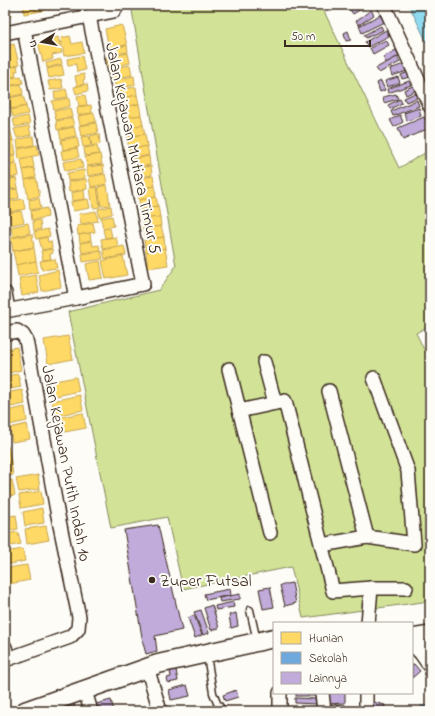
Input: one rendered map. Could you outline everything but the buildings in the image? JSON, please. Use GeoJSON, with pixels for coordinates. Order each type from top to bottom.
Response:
{"type":"FeatureCollection","features":[{"type":"Feature","properties":{"kind":"street"},"geometry":{"type":"LineString","coordinates":[[384,5],[430,106]]}},
{"type":"Feature","properties":{"kind":"street"},"geometry":{"type":"LineString","coordinates":[[5,33],[89,16],[116,8]]}},
{"type":"Feature","properties":{"kind":"street","name":"Jalan Kejawan Mutiara Timur 5"},"geometry":{"type":"LineString","coordinates":[[76,298],[141,286],[144,282],[89,16]]}},
{"type":"Feature","properties":{"kind":"street"},"geometry":{"type":"LineString","coordinates":[[5,293],[7,310],[76,298],[24,29]]}},
{"type":"Feature","properties":{"kind":"street","name":"Jalan Kejawan Putih Indah 10"},"geometry":{"type":"LineString","coordinates":[[5,333],[17,331],[23,335],[26,340],[57,511],[79,617],[78,629],[70,637],[6,656]]}},
{"type":"Feature","properties":{"kind":"street"},"geometry":{"type":"LineString","coordinates":[[264,362],[275,403]]}},
{"type":"Feature","properties":{"kind":"street"},"geometry":{"type":"LineString","coordinates":[[229,369],[270,532]]}},
{"type":"Feature","properties":{"kind":"street"},"geometry":{"type":"LineString","coordinates":[[322,545],[367,537],[414,544],[408,471],[374,378]]}},
{"type":"Feature","properties":{"kind":"street"},"geometry":{"type":"LineString","coordinates":[[329,391],[367,537]]}},
{"type":"Feature","properties":{"kind":"street"},"geometry":{"type":"LineString","coordinates":[[239,411],[285,401],[333,591],[371,588],[406,588]]}},
{"type":"Feature","properties":{"kind":"street"},"geometry":{"type":"LineString","coordinates":[[368,622],[371,588]]}},
{"type":"Feature","properties":{"kind":"street"},"geometry":{"type":"LineString","coordinates":[[423,636],[424,652],[430,662]]}},
{"type":"Feature","properties":{"kind":"street"},"geometry":{"type":"LineString","coordinates":[[25,711],[158,664],[266,640]]}},
{"type":"Feature","properties":{"kind":"street"},"geometry":{"type":"LineString","coordinates":[[148,668],[160,711]]}},
{"type":"Feature","properties":{"kind":"street"},"geometry":{"type":"LineString","coordinates":[[85,690],[92,711]]}},
{"type":"Feature","properties":{"kind":"street"},"geometry":{"type":"LineString","coordinates":[[280,694],[280,711]]}},
{"type":"Feature","properties":{"kind":"street"},"geometry":{"type":"LineString","coordinates":[[322,694],[324,711]]}},
{"type":"Feature","properties":{"kind":"street"},"geometry":{"type":"LineString","coordinates":[[366,694],[366,711]]}},
{"type":"Feature","properties":{"kind":"lane"},"geometry":{"type":"LineString","coordinates":[[250,610],[266,640]]}},
{"type":"Feature","properties":{"kind":"lane"},"geometry":{"type":"LineString","coordinates":[[206,653],[213,693],[217,703],[223,711]]}},
{"type":"Feature","properties":{"kind":"green space"},"geometry":{"type":"Polygon","coordinates":[[[131,5],[321,5],[399,168],[430,150],[430,325],[416,333],[430,362],[430,601],[303,618],[291,567],[183,589],[167,517],[111,528],[68,312],[159,290],[176,266],[131,5]]]}},
{"type":"Feature","properties":{"kind":"water"},"geometry":{"type":"Polygon","coordinates":[[[409,5],[430,5],[430,49],[409,5]]]}},
{"type":"Feature","properties":{"kind":"place","name":"Zuper Futsal"},"geometry":{"type":"Point","coordinates":[152,580]}}]}
